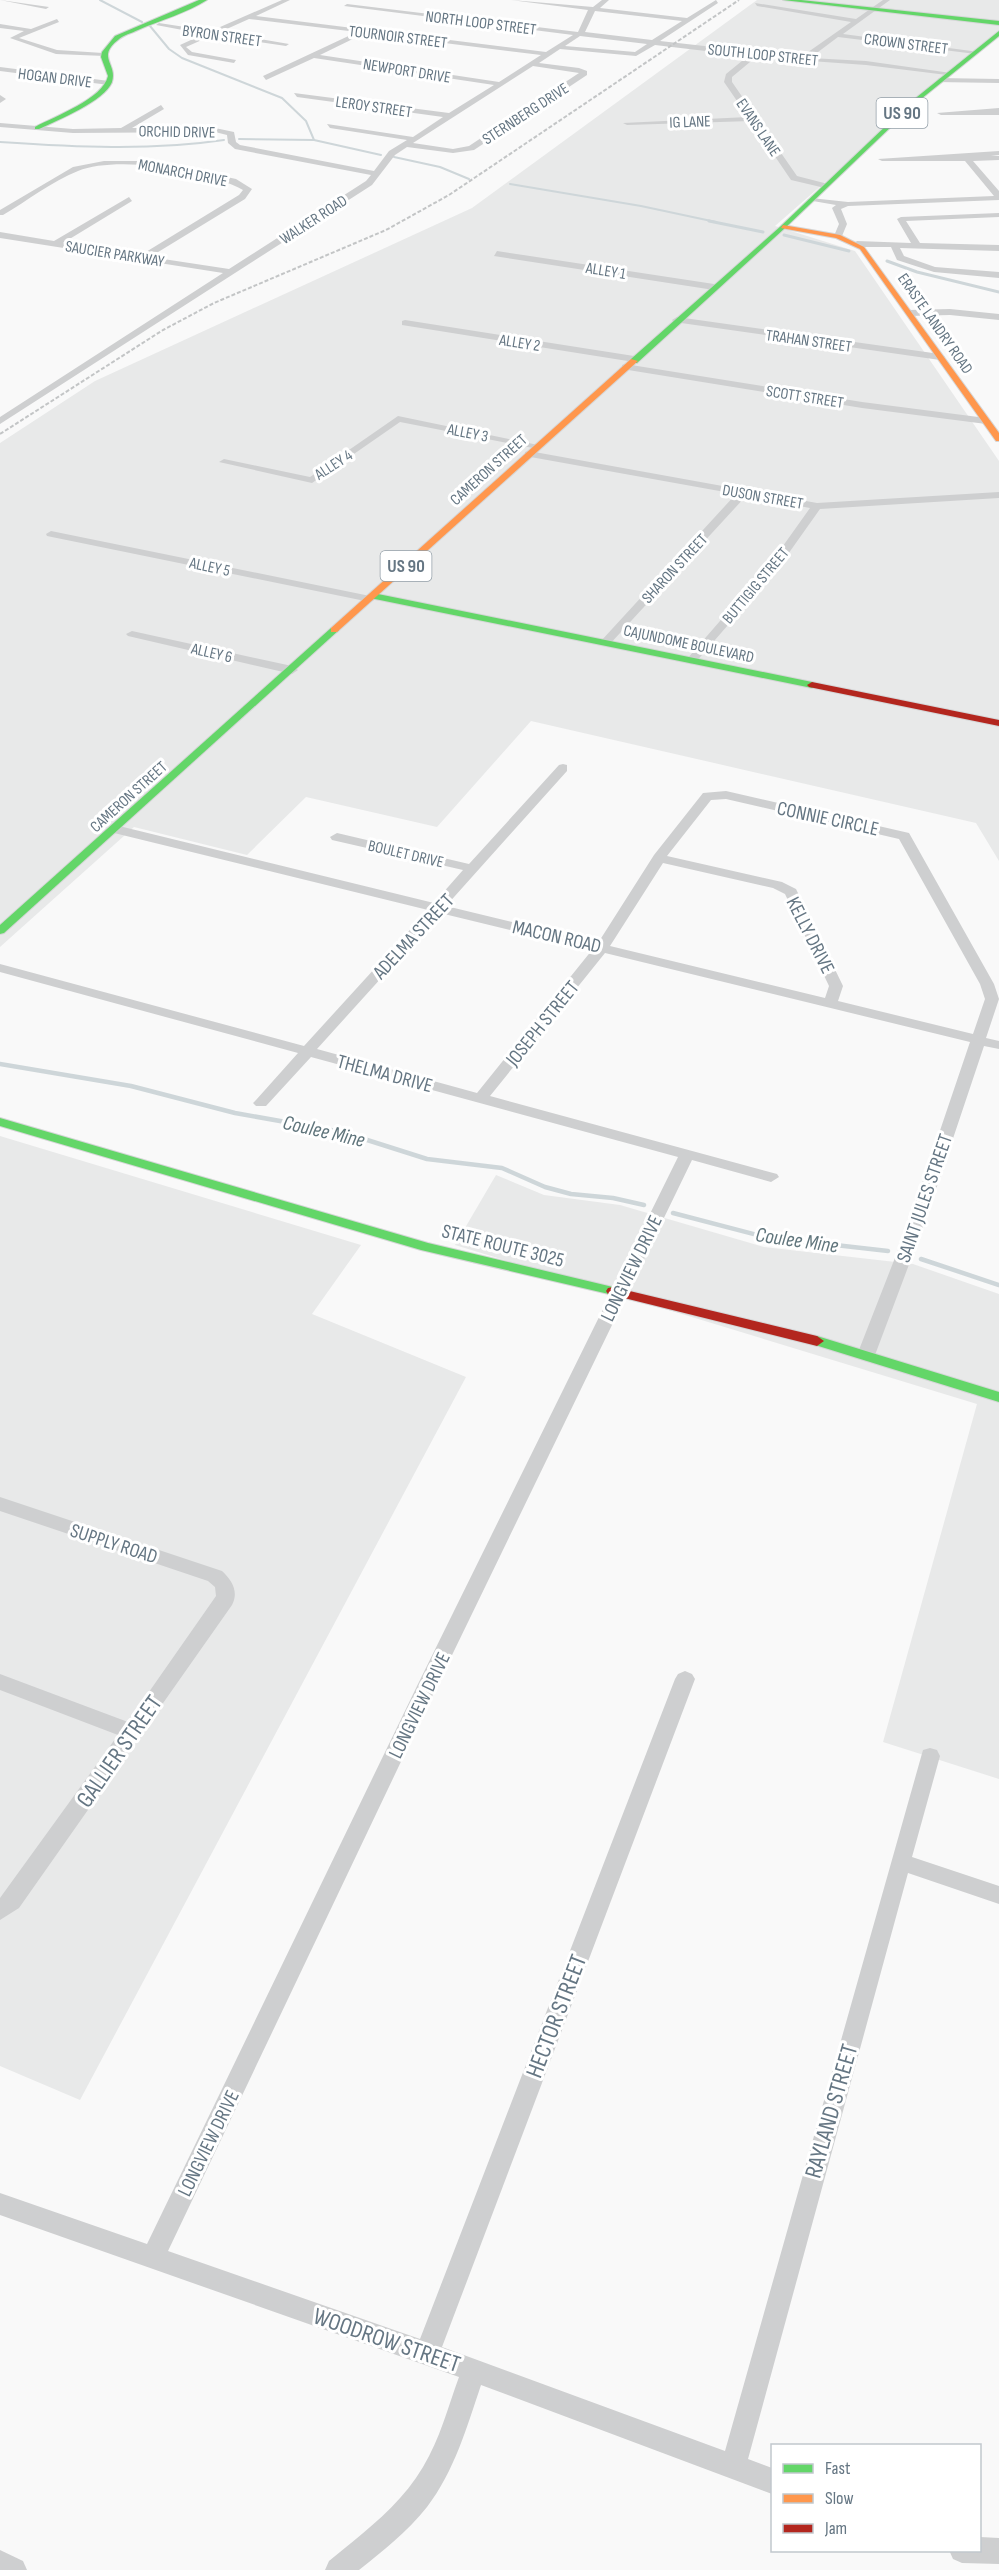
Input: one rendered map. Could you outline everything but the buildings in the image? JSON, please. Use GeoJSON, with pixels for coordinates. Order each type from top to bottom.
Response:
{"type":"FeatureCollection","features":[{"type":"Feature","properties":{"kind":"main road"},"geometry":{"type":"LineString","coordinates":[[37,128],[100,93],[109,83],[111,73],[103,53],[113,40],[204,0]]}},
{"type":"Feature","properties":{"kind":"main road"},"geometry":{"type":"LineString","coordinates":[[786,0],[999,23]]}},
{"type":"Feature","properties":{"kind":"main road","name":"CAMERON STREET"},"geometry":{"type":"LineString","coordinates":[[0,932],[677,320],[783,227],[943,77],[999,33]]}},
{"type":"Feature","properties":{"kind":"main road"},"geometry":{"type":"LineString","coordinates":[[783,227],[838,236],[857,244]]}},
{"type":"Feature","properties":{"kind":"main road","name":"ERASTE LANDRY ROAD"},"geometry":{"type":"LineString","coordinates":[[857,244],[999,440]]}},
{"type":"Feature","properties":{"kind":"main road","name":"CAJUNDOME BOULEVARD"},"geometry":{"type":"LineString","coordinates":[[371,597],[999,723]]}},
{"type":"Feature","properties":{"kind":"main road","name":"STATE ROUTE 3025"},"geometry":{"type":"LineString","coordinates":[[0,1122],[405,1241],[682,1307],[866,1355],[999,1397]]}},
{"type":"Feature","properties":{"kind":"street"},"geometry":{"type":"LineString","coordinates":[[4,0],[46,7]]}},
{"type":"Feature","properties":{"kind":"street"},"geometry":{"type":"LineString","coordinates":[[234,61],[190,54],[182,48],[209,33],[287,0]]}},
{"type":"Feature","properties":{"kind":"street"},"geometry":{"type":"LineString","coordinates":[[514,0],[690,20]]}},
{"type":"Feature","properties":{"kind":"street","name":"WALKER ROAD"},"geometry":{"type":"LineString","coordinates":[[0,421],[369,183],[378,174],[388,156],[580,34],[593,9],[606,0]]}},
{"type":"Feature","properties":{"kind":"street"},"geometry":{"type":"LineString","coordinates":[[803,59],[887,0]]}},
{"type":"Feature","properties":{"kind":"street"},"geometry":{"type":"LineString","coordinates":[[560,47],[630,54],[639,52],[716,2]]}},
{"type":"Feature","properties":{"kind":"street"},"geometry":{"type":"LineString","coordinates":[[757,4],[857,21]]}},
{"type":"Feature","properties":{"kind":"street","name":"NORTH LOOP STREET"},"geometry":{"type":"LineString","coordinates":[[347,6],[580,34]]}},
{"type":"Feature","properties":{"kind":"street","name":"TOURNOIR STREET"},"geometry":{"type":"LineString","coordinates":[[248,17],[549,54]]}},
{"type":"Feature","properties":{"kind":"street"},"geometry":{"type":"LineString","coordinates":[[57,21],[13,38],[64,53],[103,53]]}},
{"type":"Feature","properties":{"kind":"street","name":"BYRON STREET"},"geometry":{"type":"LineString","coordinates":[[159,25],[286,44]]}},
{"type":"Feature","properties":{"kind":"street"},"geometry":{"type":"LineString","coordinates":[[0,26],[33,31]]}},
{"type":"Feature","properties":{"kind":"street"},"geometry":{"type":"LineString","coordinates":[[266,78],[363,32]]}},
{"type":"Feature","properties":{"kind":"street","name":"SOUTH LOOP STREET"},"geometry":{"type":"LineString","coordinates":[[580,34],[943,77],[999,81]]}},
{"type":"Feature","properties":{"kind":"street","name":"CROWN STREET"},"geometry":{"type":"LineString","coordinates":[[837,35],[976,52]]}},
{"type":"Feature","properties":{"kind":"street","name":"EVANS LANE"},"geometry":{"type":"LineString","coordinates":[[755,54],[728,80],[794,178],[825,186]]}},
{"type":"Feature","properties":{"kind":"street","name":"NEWPORT DRIVE"},"geometry":{"type":"LineString","coordinates":[[314,56],[501,84]]}},
{"type":"Feature","properties":{"kind":"street","name":"STERNBERG DRIVE"},"geometry":{"type":"LineString","coordinates":[[410,142],[462,151],[471,148],[583,74],[583,71],[532,64]]}},
{"type":"Feature","properties":{"kind":"street","name":"HOGAN DRIVE"},"geometry":{"type":"LineString","coordinates":[[0,69],[62,80],[109,83]]}},
{"type":"Feature","properties":{"kind":"street","name":"LEROY STREET"},"geometry":{"type":"LineString","coordinates":[[297,96],[451,116]]}},
{"type":"Feature","properties":{"kind":"street"},"geometry":{"type":"LineString","coordinates":[[123,131],[160,107]]}},
{"type":"Feature","properties":{"kind":"street"},"geometry":{"type":"LineString","coordinates":[[999,111],[941,113],[999,111]]}},
{"type":"Feature","properties":{"kind":"street","name":"IG LANE"},"geometry":{"type":"LineString","coordinates":[[627,123],[753,119]]}},
{"type":"Feature","properties":{"kind":"street","name":"ORCHID DRIVE"},"geometry":{"type":"LineString","coordinates":[[0,125],[123,131],[215,130],[231,134],[233,144],[238,147],[378,174]]}},
{"type":"Feature","properties":{"kind":"street"},"geometry":{"type":"LineString","coordinates":[[330,126],[410,142]]}},
{"type":"Feature","properties":{"kind":"street"},"geometry":{"type":"LineString","coordinates":[[999,153],[966,157],[882,159],[999,158]]}},
{"type":"Feature","properties":{"kind":"street"},"geometry":{"type":"LineString","coordinates":[[966,157],[999,197]]}},
{"type":"Feature","properties":{"kind":"street","name":"MONARCH DRIVE"},"geometry":{"type":"LineString","coordinates":[[0,213],[76,169],[104,163],[154,163],[233,181],[248,189],[242,197],[142,258]]}},
{"type":"Feature","properties":{"kind":"street"},"geometry":{"type":"LineString","coordinates":[[811,200],[848,204],[999,197]]}},
{"type":"Feature","properties":{"kind":"street"},"geometry":{"type":"LineString","coordinates":[[55,244],[129,199]]}},
{"type":"Feature","properties":{"kind":"street"},"geometry":{"type":"LineString","coordinates":[[838,236],[843,224],[836,208],[848,204]]}},
{"type":"Feature","properties":{"kind":"street"},"geometry":{"type":"LineString","coordinates":[[917,246],[901,219],[999,215]]}},
{"type":"Feature","properties":{"kind":"street","name":"SAUCIER PARKWAY"},"geometry":{"type":"LineString","coordinates":[[0,235],[230,272]]}},
{"type":"Feature","properties":{"kind":"street"},"geometry":{"type":"LineString","coordinates":[[857,244],[999,247]]}},
{"type":"Feature","properties":{"kind":"street"},"geometry":{"type":"LineString","coordinates":[[895,246],[900,258],[925,268],[999,276]]}},
{"type":"Feature","properties":{"kind":"street"},"geometry":{"type":"LineString","coordinates":[[986,248],[999,257]]}},
{"type":"Feature","properties":{"kind":"street","name":"ALLEY 1"},"geometry":{"type":"LineString","coordinates":[[497,254],[714,287]]}},
{"type":"Feature","properties":{"kind":"street"},"geometry":{"type":"LineString","coordinates":[[909,313],[950,312],[999,317]]}},
{"type":"Feature","properties":{"kind":"street","name":"TRAHAN STREET"},"geometry":{"type":"LineString","coordinates":[[677,320],[940,357]]}},
{"type":"Feature","properties":{"kind":"street","name":"ALLEY 2"},"geometry":{"type":"LineString","coordinates":[[405,323],[630,363]]}},
{"type":"Feature","properties":{"kind":"street","name":"SCOTT STREET"},"geometry":{"type":"LineString","coordinates":[[630,363],[862,405],[986,422]]}},
{"type":"Feature","properties":{"kind":"street","name":"ALLEY 3"},"geometry":{"type":"LineString","coordinates":[[398,419],[534,450]]}},
{"type":"Feature","properties":{"kind":"street","name":"ALLEY 4"},"geometry":{"type":"LineString","coordinates":[[224,462],[312,480],[398,419]]}},
{"type":"Feature","properties":{"kind":"street","name":"DUSON STREET"},"geometry":{"type":"LineString","coordinates":[[534,450],[817,506],[999,495]]}},
{"type":"Feature","properties":{"kind":"street","name":"SHARON STREET"},"geometry":{"type":"LineString","coordinates":[[604,643],[743,493]]}},
{"type":"Feature","properties":{"kind":"street","name":"BUTTIGIG STREET"},"geometry":{"type":"LineString","coordinates":[[691,661],[777,562],[817,506]]}},
{"type":"Feature","properties":{"kind":"street","name":"ALLEY 5"},"geometry":{"type":"LineString","coordinates":[[51,534],[371,597]]}},
{"type":"Feature","properties":{"kind":"street","name":"ALLEY 6"},"geometry":{"type":"LineString","coordinates":[[132,634],[292,670]]}},
{"type":"Feature","properties":{"kind":"street","name":"ADELMA STREET"},"geometry":{"type":"LineString","coordinates":[[261,1103],[563,768]]}},
{"type":"Feature","properties":{"kind":"street","name":"CONNIE CIRCLE"},"geometry":{"type":"LineString","coordinates":[[602,947],[659,858],[701,801],[710,795],[738,798],[904,836],[991,992],[992,999],[979,1041]]}},
{"type":"Feature","properties":{"kind":"street","name":"MACON ROAD"},"geometry":{"type":"LineString","coordinates":[[115,830],[999,1045]]}},
{"type":"Feature","properties":{"kind":"street","name":"BOULET DRIVE"},"geometry":{"type":"LineString","coordinates":[[337,837],[474,869]]}},
{"type":"Feature","properties":{"kind":"street","name":"KELLY DRIVE"},"geometry":{"type":"LineString","coordinates":[[659,858],[777,885],[791,892],[836,986],[830,1004]]}},
{"type":"Feature","properties":{"kind":"street","name":"JOSEPH STREET"},"geometry":{"type":"LineString","coordinates":[[482,1098],[602,947]]}},
{"type":"Feature","properties":{"kind":"street","name":"THELMA DRIVE"},"geometry":{"type":"LineString","coordinates":[[0,968],[771,1177]]}},
{"type":"Feature","properties":{"kind":"street","name":"SAINT JULES STREET"},"geometry":{"type":"LineString","coordinates":[[866,1355],[917,1222],[979,1041]]}},
{"type":"Feature","properties":{"kind":"street","name":"LONGVIEW DRIVE"},"geometry":{"type":"LineString","coordinates":[[153,2258],[687,1154]]}},
{"type":"Feature","properties":{"kind":"street","name":"SUPPLY ROAD"},"geometry":{"type":"LineString","coordinates":[[0,1504],[214,1576],[225,1586]]}},
{"type":"Feature","properties":{"kind":"street","name":"GALLIER STREET"},"geometry":{"type":"LineString","coordinates":[[0,1911],[11,1902],[225,1600],[225,1586]]}},
{"type":"Feature","properties":{"kind":"street","name":"HECTOR STREET"},"geometry":{"type":"LineString","coordinates":[[427,2354],[685,1679]]}},
{"type":"Feature","properties":{"kind":"street"},"geometry":{"type":"LineString","coordinates":[[0,1682],[132,1732]]}},
{"type":"Feature","properties":{"kind":"street","name":"RAYLAND STREET"},"geometry":{"type":"LineString","coordinates":[[732,2466],[930,1756]]}},
{"type":"Feature","properties":{"kind":"street"},"geometry":{"type":"LineString","coordinates":[[900,1862],[999,1895]]}},
{"type":"Feature","properties":{"kind":"street","name":"WOODROW STREET"},"geometry":{"type":"LineString","coordinates":[[0,2204],[474,2370],[771,2481]]}},
{"type":"Feature","properties":{"kind":"street"},"geometry":{"type":"LineString","coordinates":[[338,2570],[401,2516],[425,2488],[444,2452],[474,2370]]}},
{"type":"Feature","properties":{"kind":"street"},"geometry":{"type":"LineString","coordinates":[[981,2551],[999,2551]]}},
{"type":"Feature","properties":{"kind":"street"},"geometry":{"type":"LineString","coordinates":[[0,2563],[14,2570]]}},
{"type":"Feature","properties":{"kind":"shaded area"},"geometry":{"type":"Polygon","coordinates":[[[757,0],[999,0],[999,30],[775,226],[855,251],[999,461],[999,861],[976,823],[531,721],[437,827],[306,797],[247,855],[134,827],[0,947],[0,443],[95,381],[472,208],[757,0]]]}},
{"type":"Feature","properties":{"kind":"shaded area"},"geometry":{"type":"Polygon","coordinates":[[[0,1136],[361,1245],[312,1314],[466,1377],[80,2100],[0,2066],[0,1136]]]}},
{"type":"Feature","properties":{"kind":"shaded area"},"geometry":{"type":"Polygon","coordinates":[[[496,1175],[544,1195],[620,1205],[764,1247],[913,1264],[999,1294],[999,1779],[883,1742],[977,1404],[455,1245],[496,1175]]]}},
{"type":"Feature","properties":{"kind":"waterway"},"geometry":{"type":"LineString","coordinates":[[100,0],[142,22]]}},
{"type":"Feature","properties":{"kind":"waterway"},"geometry":{"type":"LineString","coordinates":[[150,26],[169,49],[182,58],[282,98],[306,121],[314,140]]}},
{"type":"Feature","properties":{"kind":"waterway"},"geometry":{"type":"LineString","coordinates":[[239,139],[314,140]]}},
{"type":"Feature","properties":{"kind":"waterway"},"geometry":{"type":"LineString","coordinates":[[0,142],[140,147],[224,140]]}},
{"type":"Feature","properties":{"kind":"waterway"},"geometry":{"type":"LineString","coordinates":[[314,140],[381,155]]}},
{"type":"Feature","properties":{"kind":"waterway"},"geometry":{"type":"LineString","coordinates":[[394,157],[440,167],[469,179]]}},
{"type":"Feature","properties":{"kind":"waterway"},"geometry":{"type":"LineString","coordinates":[[510,184],[641,206],[716,222]]}},
{"type":"Feature","properties":{"kind":"waterway"},"geometry":{"type":"LineString","coordinates":[[709,221],[763,232]]}},
{"type":"Feature","properties":{"kind":"waterway"},"geometry":{"type":"LineString","coordinates":[[784,235],[849,251]]}},
{"type":"Feature","properties":{"kind":"waterway"},"geometry":{"type":"LineString","coordinates":[[887,261],[917,272],[999,292]]}},
{"type":"Feature","properties":{"kind":"waterway","name":"Coulee Mine"},"geometry":{"type":"LineString","coordinates":[[0,1064],[131,1086],[235,1113],[342,1132],[427,1159],[502,1168],[545,1187],[571,1194],[613,1198],[644,1205]]}},
{"type":"Feature","properties":{"kind":"waterway","name":"Coulee Mine"},"geometry":{"type":"LineString","coordinates":[[673,1213],[765,1237],[888,1251]]}},
{"type":"Feature","properties":{"kind":"waterway","name":"Coulee Mine"},"geometry":{"type":"LineString","coordinates":[[921,1259],[999,1285]]}},
{"type":"Feature","properties":{"kind":"railway"},"geometry":{"type":"LineString","coordinates":[[0,434],[163,330],[214,303],[386,230],[449,195],[739,0]]}},
{"type":"Feature","properties":{"kind":"traffic: fast"},"geometry":{"type":"LineString","coordinates":[[37,128],[105,89],[110,76],[110,70],[104,57],[105,52],[117,37],[204,0]]}},
{"type":"Feature","properties":{"kind":"traffic: fast"},"geometry":{"type":"LineString","coordinates":[[786,0],[999,23]]}},
{"type":"Feature","properties":{"kind":"traffic: fast"},"geometry":{"type":"LineString","coordinates":[[634,361],[783,227],[914,102],[999,33]]}},
{"type":"Feature","properties":{"kind":"traffic: fast"},"geometry":{"type":"LineString","coordinates":[[373,596],[812,685]]}},
{"type":"Feature","properties":{"kind":"traffic: fast"},"geometry":{"type":"LineString","coordinates":[[0,931],[334,630]]}},
{"type":"Feature","properties":{"kind":"traffic: fast"},"geometry":{"type":"LineString","coordinates":[[0,1122],[426,1247],[613,1291]]}},
{"type":"Feature","properties":{"kind":"traffic: fast"},"geometry":{"type":"LineString","coordinates":[[817,1341],[999,1397]]}},
{"type":"Feature","properties":{"kind":"traffic: slow"},"geometry":{"type":"LineString","coordinates":[[783,227],[838,236],[862,248],[999,439]]}},
{"type":"Feature","properties":{"kind":"traffic: slow"},"geometry":{"type":"LineString","coordinates":[[334,630],[634,361]]}},
{"type":"Feature","properties":{"kind":"traffic: jam"},"geometry":{"type":"LineString","coordinates":[[812,685],[999,723]]}},
{"type":"Feature","properties":{"kind":"traffic: jam"},"geometry":{"type":"LineString","coordinates":[[613,1291],[817,1341]]}}]}
